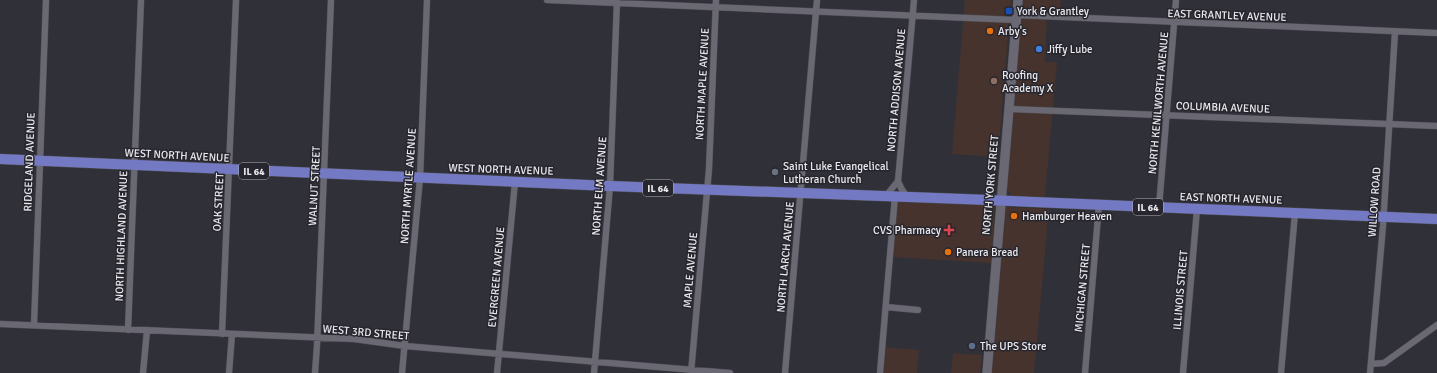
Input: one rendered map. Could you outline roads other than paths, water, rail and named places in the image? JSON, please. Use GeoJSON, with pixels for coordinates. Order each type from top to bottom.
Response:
{"type":"FeatureCollection","features":[{"type":"Feature","properties":{"kind":"main road","name":"NORTH YORK STREET"},"geometry":{"type":"LineString","coordinates":[[987,373],[1018,0]]}},
{"type":"Feature","properties":{"kind":"main road","name":"WEST NORTH AVENUE"},"geometry":{"type":"LineString","coordinates":[[0,159],[707,190],[1001,200]]}},
{"type":"Feature","properties":{"kind":"main road","name":"EAST NORTH AVENUE"},"geometry":{"type":"LineString","coordinates":[[1001,200],[1437,219]]}},
{"type":"Feature","properties":{"kind":"street","name":"RIDGELAND AVENUE"},"geometry":{"type":"LineString","coordinates":[[34,326],[46,0]]}},
{"type":"Feature","properties":{"kind":"street","name":"NORTH HIGHLAND AVENUE"},"geometry":{"type":"LineString","coordinates":[[128,330],[141,0]]}},
{"type":"Feature","properties":{"kind":"street","name":"OAK STREET"},"geometry":{"type":"LineString","coordinates":[[222,334],[236,0]]}},
{"type":"Feature","properties":{"kind":"street","name":"WALNUT STREET"},"geometry":{"type":"LineString","coordinates":[[315,373],[325,174],[331,0]]}},
{"type":"Feature","properties":{"kind":"street","name":"NORTH MYRTLE AVENUE"},"geometry":{"type":"LineString","coordinates":[[402,373],[420,178],[427,0]]}},
{"type":"Feature","properties":{"kind":"street","name":"EAST GRANTLEY AVENUE"},"geometry":{"type":"LineString","coordinates":[[547,0],[912,16],[1174,22],[1437,33]]}},
{"type":"Feature","properties":{"kind":"street","name":"NORTH MAPLE AVENUE"},"geometry":{"type":"LineString","coordinates":[[709,169],[716,0]]}},
{"type":"Feature","properties":{"kind":"street","name":"NORTH LARCH AVENUE"},"geometry":{"type":"LineString","coordinates":[[785,373],[817,0]]}},
{"type":"Feature","properties":{"kind":"street","name":"NORTH ADDISON AVENUE"},"geometry":{"type":"LineString","coordinates":[[898,181],[914,0]]}},
{"type":"Feature","properties":{"kind":"street","name":"NORTH KENILWORTH AVENUE"},"geometry":{"type":"LineString","coordinates":[[1159,207],[1176,0]]}},
{"type":"Feature","properties":{"kind":"street","name":"NORTH ELM AVENUE"},"geometry":{"type":"LineString","coordinates":[[594,373],[610,186],[617,2]]}},
{"type":"Feature","properties":{"kind":"street","name":"WILLOW ROAD"},"geometry":{"type":"LineString","coordinates":[[1370,373],[1383,216],[1395,32]]}},
{"type":"Feature","properties":{"kind":"street","name":"COLUMBIA AVENUE"},"geometry":{"type":"LineString","coordinates":[[1008,109],[1437,126]]}},
{"type":"Feature","properties":{"kind":"street","name":"MAPLE AVENUE"},"geometry":{"type":"LineString","coordinates":[[691,371],[709,169]]}},
{"type":"Feature","properties":{"kind":"street"},"geometry":{"type":"LineString","coordinates":[[880,373],[886,307],[891,196],[898,181]]}},
{"type":"Feature","properties":{"kind":"street"},"geometry":{"type":"LineString","coordinates":[[898,181],[907,197]]}},
{"type":"Feature","properties":{"kind":"street","name":"EVERGREEN AVENUE"},"geometry":{"type":"LineString","coordinates":[[497,373],[515,182]]}},
{"type":"Feature","properties":{"kind":"street","name":"MICHIGAN STREET"},"geometry":{"type":"LineString","coordinates":[[1085,373],[1099,204]]}},
{"type":"Feature","properties":{"kind":"street","name":"ILLINOIS STREET"},"geometry":{"type":"LineString","coordinates":[[1183,373],[1197,209]]}},
{"type":"Feature","properties":{"kind":"street"},"geometry":{"type":"LineString","coordinates":[[1282,373],[1294,213]]}},
{"type":"Feature","properties":{"kind":"street"},"geometry":{"type":"LineString","coordinates":[[886,307],[918,310]]}},
{"type":"Feature","properties":{"kind":"street","name":"WEST 3RD STREET"},"geometry":{"type":"LineString","coordinates":[[0,324],[317,337],[360,340],[405,346],[595,361],[691,371],[730,373]]}},
{"type":"Feature","properties":{"kind":"street"},"geometry":{"type":"LineString","coordinates":[[1371,364],[1384,363],[1437,325]]}},
{"type":"Feature","properties":{"kind":"street"},"geometry":{"type":"LineString","coordinates":[[144,373],[147,330]]}},
{"type":"Feature","properties":{"kind":"street"},"geometry":{"type":"LineString","coordinates":[[229,373],[232,334]]}},
{"type":"Feature","properties":{"kind":"place","name":"York & Grantley"},"geometry":{"type":"Point","coordinates":[1009,11]}},
{"type":"Feature","properties":{"kind":"place","name":"Arby's"},"geometry":{"type":"Point","coordinates":[990,31]}},
{"type":"Feature","properties":{"kind":"place","name":"Jiffy Lube"},"geometry":{"type":"Point","coordinates":[1039,49]}},
{"type":"Feature","properties":{"kind":"place","name":"Roofing Academy X"},"geometry":{"type":"Point","coordinates":[994,81]}},
{"type":"Feature","properties":{"kind":"place","name":"Saint Luke Evangelical Lutheran Church"},"geometry":{"type":"Point","coordinates":[775,172]}},
{"type":"Feature","properties":{"kind":"place","name":"Hamburger Heaven"},"geometry":{"type":"Point","coordinates":[1014,216]}},
{"type":"Feature","properties":{"kind":"place","name":"CVS Pharmacy"},"geometry":{"type":"Point","coordinates":[949,230]}},
{"type":"Feature","properties":{"kind":"place","name":"Panera Bread"},"geometry":{"type":"Point","coordinates":[948,252]}},
{"type":"Feature","properties":{"kind":"place","name":"The UPS Store"},"geometry":{"type":"Point","coordinates":[972,346]}}]}
